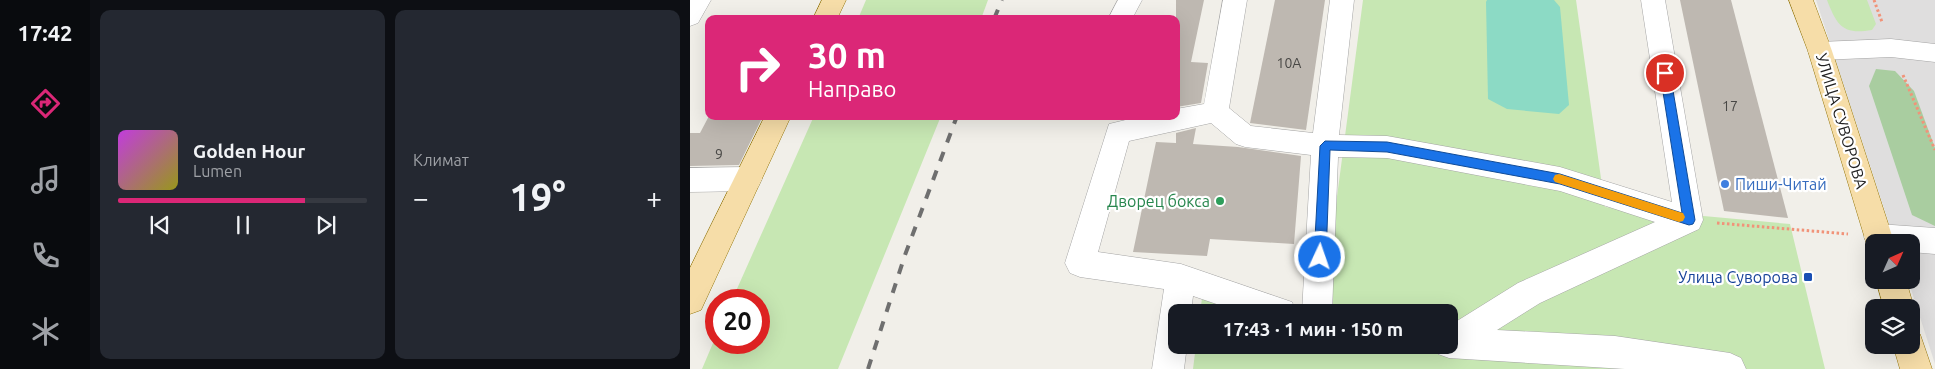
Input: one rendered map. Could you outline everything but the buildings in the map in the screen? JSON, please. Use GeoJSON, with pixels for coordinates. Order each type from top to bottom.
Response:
{"type":"FeatureCollection","features":[{"type":"Feature","properties":{"kind":"main road"},"geometry":{"type":"LineString","coordinates":[[827,15],[834,0]]}},
{"type":"Feature","properties":{"kind":"main road","name":"УЛИЦА СУВОРОВА"},"geometry":{"type":"LineString","coordinates":[[1802,0],[1820,50],[1877,234]]}},
{"type":"Feature","properties":{"kind":"main road"},"geometry":{"type":"LineString","coordinates":[[690,300],[776,120]]}},
{"type":"Feature","properties":{"kind":"main road"},"geometry":{"type":"LineString","coordinates":[[1912,354],[1916,369]]}},
{"type":"Feature","properties":{"kind":"lane"},"geometry":{"type":"LineString","coordinates":[[690,16],[699,0]]}},
{"type":"Feature","properties":{"kind":"lane"},"geometry":{"type":"LineString","coordinates":[[1122,15],[1130,0]]}},
{"type":"Feature","properties":{"kind":"lane"},"geometry":{"type":"LineString","coordinates":[[1215,112],[1234,0]]}},
{"type":"Feature","properties":{"kind":"lane"},"geometry":{"type":"LineString","coordinates":[[1317,304],[1325,146],[1342,0]]}},
{"type":"Feature","properties":{"kind":"lane"},"geometry":{"type":"LineString","coordinates":[[1653,0],[1689,220]]}},
{"type":"Feature","properties":{"kind":"lane"},"geometry":{"type":"LineString","coordinates":[[1820,50],[1891,48],[1935,52]]}},
{"type":"Feature","properties":{"kind":"lane"},"geometry":{"type":"LineString","coordinates":[[1180,116],[1215,112],[1245,136],[1325,146],[1387,147],[1560,179],[1689,220]]}},
{"type":"Feature","properties":{"kind":"lane"},"geometry":{"type":"LineString","coordinates":[[1148,120],[1115,124],[1080,263],[1181,278],[1257,304]]}},
{"type":"Feature","properties":{"kind":"lane"},"geometry":{"type":"LineString","coordinates":[[690,180],[748,179]]}},
{"type":"Feature","properties":{"kind":"lane"},"geometry":{"type":"LineString","coordinates":[[1458,337],[1529,293],[1689,220]]}},
{"type":"Feature","properties":{"kind":"lane"},"geometry":{"type":"LineString","coordinates":[[1920,241],[1935,241]]}},
{"type":"Feature","properties":{"kind":"lane"},"geometry":{"type":"LineString","coordinates":[[1168,369],[1181,278]]}},
{"type":"Feature","properties":{"kind":"lane"},"geometry":{"type":"LineString","coordinates":[[1458,344],[1616,361],[1730,369]]}},
{"type":"Feature","properties":{"kind":"path"},"geometry":{"type":"LineString","coordinates":[[1689,220],[1865,239]]}},
{"type":"Feature","properties":{"kind":"shaded area"},"geometry":{"type":"Polygon","coordinates":[[[1816,0],[1935,0],[1935,364],[1920,317],[1920,299],[1914,299],[1911,289],[1920,289],[1920,234],[1892,234],[1816,0]]]}},
{"type":"Feature","properties":{"kind":"green space"},"geometry":{"type":"Polygon","coordinates":[[[866,0],[988,0],[982,15],[860,15],[866,0]]]}},
{"type":"Feature","properties":{"kind":"green space"},"geometry":{"type":"Polygon","coordinates":[[[1363,0],[1576,0],[1605,207],[1790,224],[1825,369],[1193,369],[1195,354],[1458,354],[1458,304],[1323,304],[1363,0]]]}},
{"type":"Feature","properties":{"kind":"green space"},"geometry":{"type":"Polygon","coordinates":[[[1487,0],[1554,0],[1560,7],[1569,105],[1559,114],[1507,109],[1488,99],[1487,0]]]}},
{"type":"Feature","properties":{"kind":"green space"},"geometry":{"type":"Polygon","coordinates":[[[1827,0],[1867,0],[1876,24],[1872,30],[1848,30],[1838,22],[1827,0]]]}},
{"type":"Feature","properties":{"kind":"green space"},"geometry":{"type":"Polygon","coordinates":[[[1876,69],[1895,71],[1914,91],[1935,148],[1935,226],[1912,215],[1869,86],[1876,69]]]}},
{"type":"Feature","properties":{"kind":"green space"},"geometry":{"type":"Polygon","coordinates":[[[812,120],[939,120],[838,369],[702,369],[708,354],[770,354],[770,289],[737,289],[812,120]]]}},
{"type":"Feature","properties":{"kind":"green space"},"geometry":{"type":"Polygon","coordinates":[[[1203,292],[1282,304],[1201,304],[1203,292]]]}},
{"type":"Feature","properties":{"kind":"railway"},"geometry":{"type":"LineString","coordinates":[[996,15],[1002,0]]}},
{"type":"Feature","properties":{"kind":"railway"},"geometry":{"type":"LineString","coordinates":[[868,369],[905,255],[956,120]]}},
{"type":"Feature","properties":{"kind":"slow traffic"},"geometry":{"type":"LineString","coordinates":[[1559,179],[1679,217]]}},
{"type":"Feature","properties":{"kind":"place","name":"Пиши-Читай"},"geometry":{"type":"Point","coordinates":[1725,184]}},
{"type":"Feature","properties":{"kind":"place","name":"Дворец бокса"},"geometry":{"type":"Point","coordinates":[1220,201]}},
{"type":"Feature","properties":{"kind":"place","name":"Улица Суворова"},"geometry":{"type":"Point","coordinates":[1808,277]}},
{"type":"Feature","properties":{"kind":"route"},"geometry":{"type":"LineString","coordinates":[[1320,257],[1325,146],[1387,147],[1560,179],[1689,220],[1665,73]]}}]}
